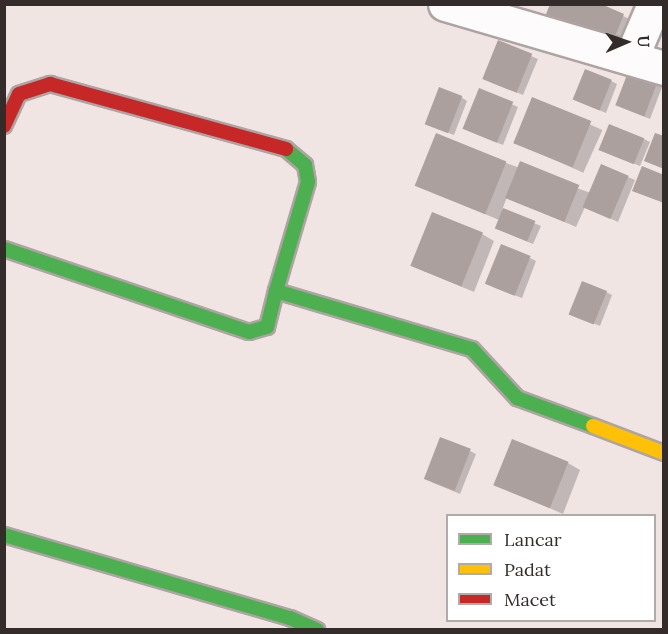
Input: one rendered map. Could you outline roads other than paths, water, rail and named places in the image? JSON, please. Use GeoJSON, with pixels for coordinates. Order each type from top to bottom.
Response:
{"type":"FeatureCollection","features":[{"type":"Feature","properties":{"kind":"street"},"geometry":{"type":"LineString","coordinates":[[445,4],[663,68]]}},
{"type":"Feature","properties":{"kind":"street"},"geometry":{"type":"LineString","coordinates":[[631,58],[654,4]]}},
{"type":"Feature","properties":{"kind":"street"},"geometry":{"type":"LineString","coordinates":[[4,126],[19,94],[50,84],[296,153],[305,165],[308,182],[267,327],[249,332],[4,249]]}},
{"type":"Feature","properties":{"kind":"street"},"geometry":{"type":"LineString","coordinates":[[276,291],[472,349],[487,361],[500,381],[517,398],[663,453]]}},
{"type":"Feature","properties":{"kind":"street"},"geometry":{"type":"LineString","coordinates":[[4,535],[290,618],[318,630]]}}]}
